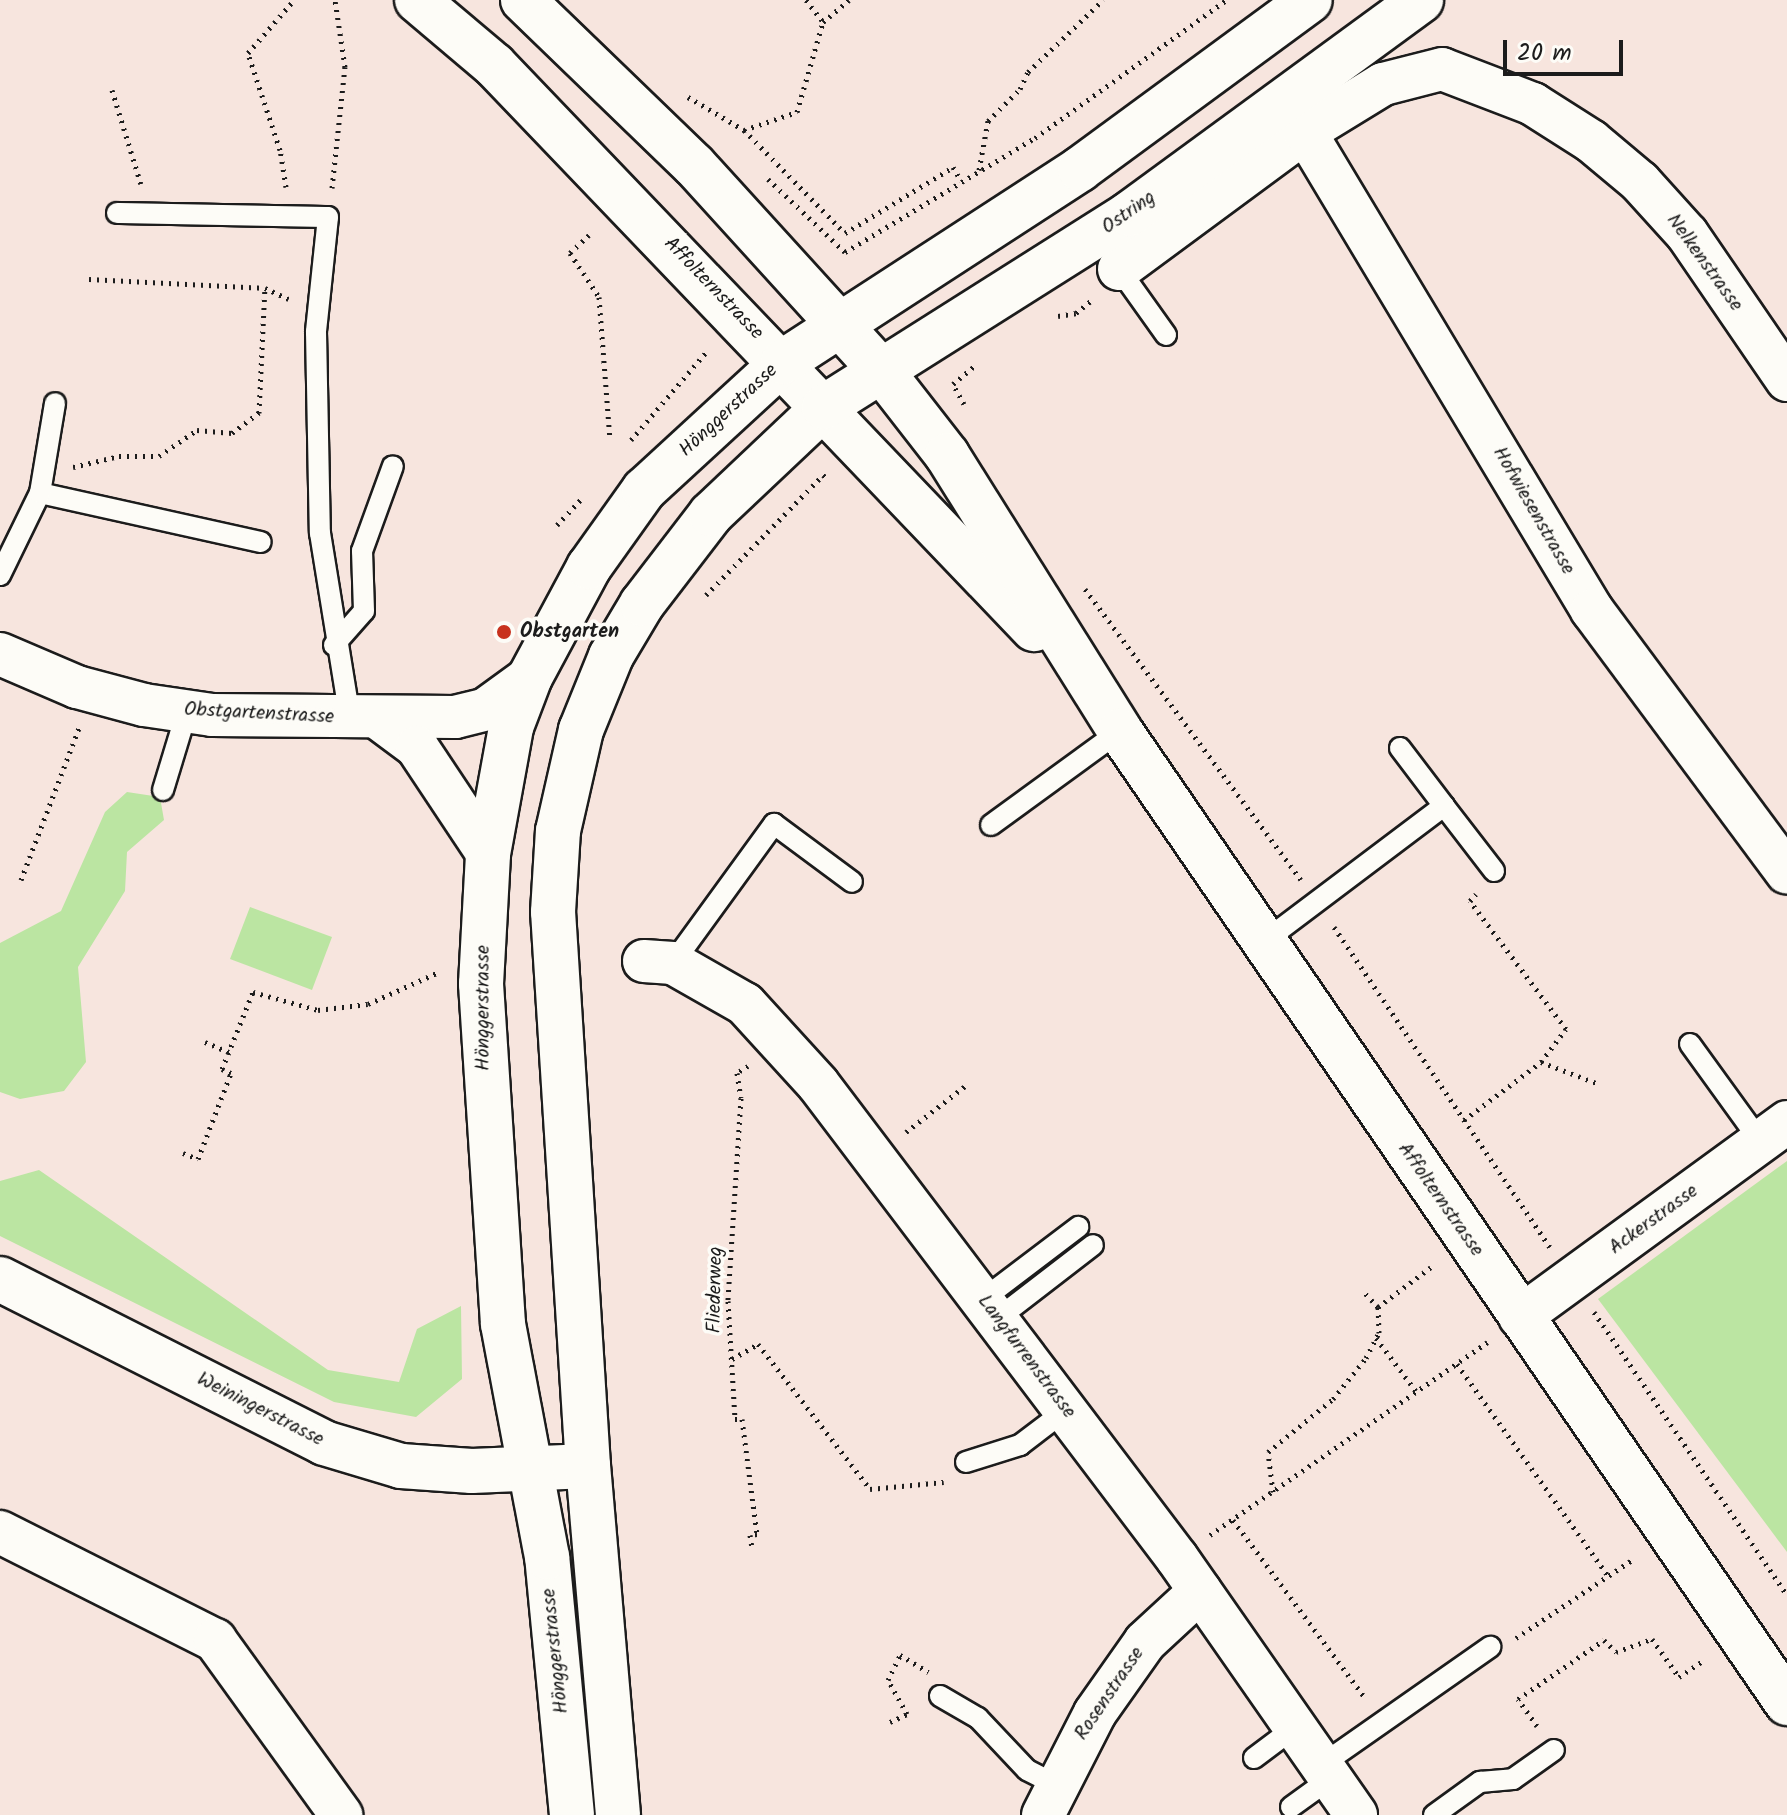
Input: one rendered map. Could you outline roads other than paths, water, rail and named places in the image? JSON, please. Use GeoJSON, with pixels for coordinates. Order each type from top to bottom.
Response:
{"type":"FeatureCollection","features":[{"type":"Feature","properties":{"kind":"main road","name":"Affolternstrasse"},"geometry":{"type":"LineString","coordinates":[[417,0],[494,65],[783,362],[1096,695]]}},
{"type":"Feature","properties":{"kind":"main road","name":"Affolternstrasse"},"geometry":{"type":"LineString","coordinates":[[523,0],[694,165],[884,374],[947,455],[1096,695],[1262,943],[1787,1703]]}},
{"type":"Feature","properties":{"kind":"main road"},"geometry":{"type":"LineString","coordinates":[[840,325],[1080,169],[1310,0]]}},
{"type":"Feature","properties":{"kind":"main road","name":"Ostring"},"geometry":{"type":"LineString","coordinates":[[824,407],[884,374],[1129,214],[1421,0]]}},
{"type":"Feature","properties":{"kind":"main road","name":"Hönggerstrasse"},"geometry":{"type":"LineString","coordinates":[[572,1815],[547,1557],[503,1324],[486,1100],[481,984],[488,854],[511,727],[530,677],[589,567],[644,490],[783,362],[840,325]]}},
{"type":"Feature","properties":{"kind":"main road"},"geometry":{"type":"LineString","coordinates":[[618,1815],[588,1466],[553,912],[558,831],[581,730],[611,656],[642,604],[711,514],[824,407]]}},
{"type":"Feature","properties":{"kind":"main road","name":"Weiningerstrasse"},"geometry":{"type":"LineString","coordinates":[[0,1279],[324,1443],[401,1466],[588,1466]]}},
{"type":"Feature","properties":{"kind":"street","name":"Nelkenstrasse"},"geometry":{"type":"LineString","coordinates":[[1305,132],[1383,84],[1442,69],[1486,83],[1557,119],[1640,182],[1687,234],[1787,380]]}},
{"type":"Feature","properties":{"kind":"street"},"geometry":{"type":"LineString","coordinates":[[1119,269],[1305,132]]}},
{"type":"Feature","properties":{"kind":"street","name":"Hofwiesenstrasse"},"geometry":{"type":"LineString","coordinates":[[1305,132],[1592,610],[1787,873]]}},
{"type":"Feature","properties":{"kind":"street","name":"Obstgartenstrasse"},"geometry":{"type":"LineString","coordinates":[[0,654],[92,691],[187,711],[366,720],[455,717],[486,709],[530,677]]}},
{"type":"Feature","properties":{"kind":"street"},"geometry":{"type":"LineString","coordinates":[[366,720],[417,747],[488,854]]}},
{"type":"Feature","properties":{"kind":"street","name":"Langfurrenstrasse"},"geometry":{"type":"LineString","coordinates":[[659,962],[719,986],[769,1027],[1066,1410],[1200,1591],[1356,1815]]}},
{"type":"Feature","properties":{"kind":"street","name":"Ackerstrasse"},"geometry":{"type":"LineString","coordinates":[[1520,1317],[1774,1132]]}},
{"type":"Feature","properties":{"kind":"street"},"geometry":{"type":"LineString","coordinates":[[0,1532],[215,1640],[341,1815]]}},
{"type":"Feature","properties":{"kind":"street","name":"Rosenstrasse"},"geometry":{"type":"LineString","coordinates":[[1050,1800],[1095,1713],[1145,1642],[1200,1591]]}},
{"type":"Feature","properties":{"kind":"lane"},"geometry":{"type":"LineString","coordinates":[[117,213],[328,217],[318,312],[320,533],[334,645],[366,720]]}},
{"type":"Feature","properties":{"kind":"lane"},"geometry":{"type":"LineString","coordinates":[[1119,269],[1166,335]]}},
{"type":"Feature","properties":{"kind":"lane"},"geometry":{"type":"LineString","coordinates":[[0,575],[42,484],[55,403]]}},
{"type":"Feature","properties":{"kind":"lane"},"geometry":{"type":"LineString","coordinates":[[334,645],[364,611],[362,551],[393,466]]}},
{"type":"Feature","properties":{"kind":"lane"},"geometry":{"type":"LineString","coordinates":[[42,484],[261,542]]}},
{"type":"Feature","properties":{"kind":"lane"},"geometry":{"type":"LineString","coordinates":[[163,790],[187,711]]}},
{"type":"Feature","properties":{"kind":"lane"},"geometry":{"type":"LineString","coordinates":[[991,825],[1120,731]]}},
{"type":"Feature","properties":{"kind":"lane"},"geometry":{"type":"LineString","coordinates":[[1400,748],[1494,871]]}},
{"type":"Feature","properties":{"kind":"lane"},"geometry":{"type":"LineString","coordinates":[[1262,943],[1444,806]]}},
{"type":"Feature","properties":{"kind":"lane"},"geometry":{"type":"LineString","coordinates":[[659,962],[774,824],[852,882]]}},
{"type":"Feature","properties":{"kind":"lane"},"geometry":{"type":"LineString","coordinates":[[1690,1044],[1774,1132]]}},
{"type":"Feature","properties":{"kind":"lane"},"geometry":{"type":"LineString","coordinates":[[990,1310],[1078,1227]]}},
{"type":"Feature","properties":{"kind":"lane"},"geometry":{"type":"LineString","coordinates":[[990,1310],[1093,1245]]}},
{"type":"Feature","properties":{"kind":"lane"},"geometry":{"type":"LineString","coordinates":[[966,1462],[1020,1445],[1066,1410]]}},
{"type":"Feature","properties":{"kind":"lane"},"geometry":{"type":"LineString","coordinates":[[1291,1807],[1382,1721],[1490,1647]]}},
{"type":"Feature","properties":{"kind":"lane"},"geometry":{"type":"LineString","coordinates":[[940,1696],[978,1718],[1027,1770],[1050,1800]]}},
{"type":"Feature","properties":{"kind":"lane"},"geometry":{"type":"LineString","coordinates":[[1254,1758],[1294,1728]]}},
{"type":"Feature","properties":{"kind":"lane"},"geometry":{"type":"LineString","coordinates":[[1434,1815],[1480,1782],[1513,1779],[1554,1750]]}},
{"type":"Feature","properties":{"kind":"place","name":"Obstgarten"},"geometry":{"type":"Point","coordinates":[504,632]}}]}
